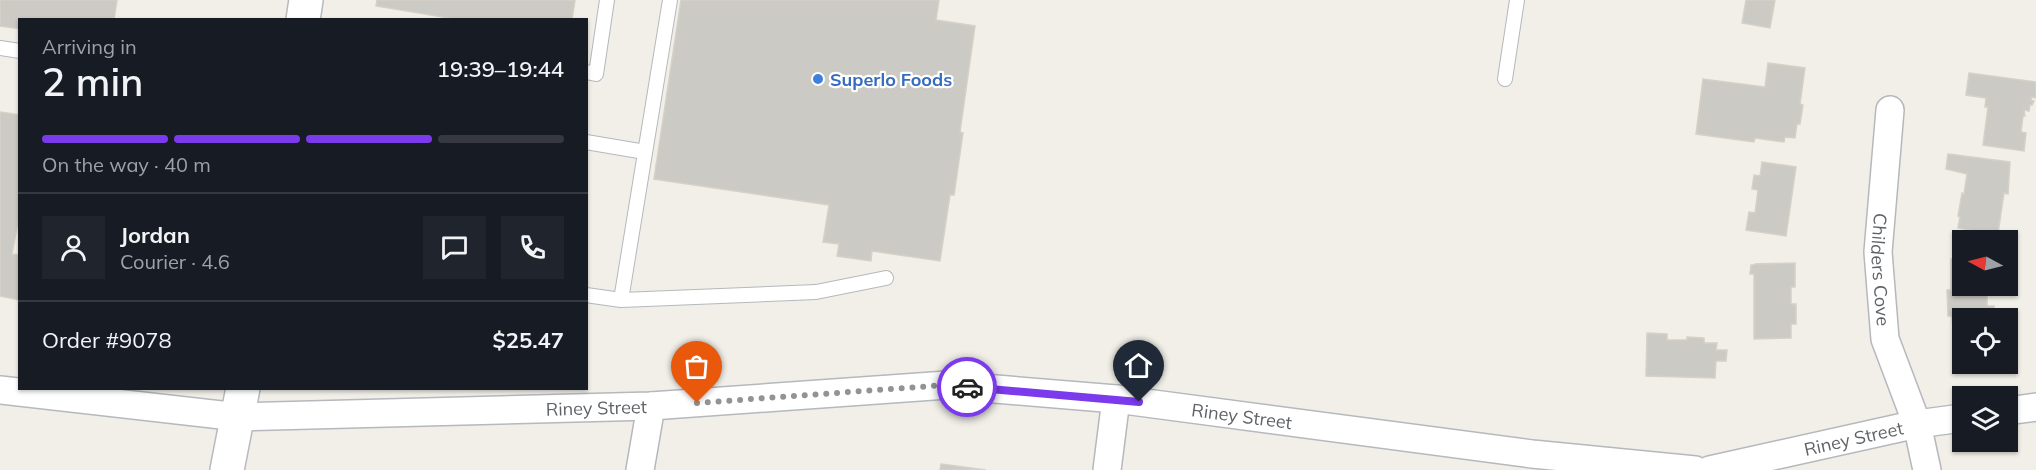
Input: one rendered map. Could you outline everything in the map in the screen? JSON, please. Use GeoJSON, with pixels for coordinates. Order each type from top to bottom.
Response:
{"type":"FeatureCollection","features":[{"type":"Feature","properties":{"kind":"main road"},"geometry":{"type":"LineString","coordinates":[[303,18],[306,0]]}},
{"type":"Feature","properties":{"kind":"main road"},"geometry":{"type":"LineString","coordinates":[[226,470],[241,403]]}},
{"type":"Feature","properties":{"kind":"street","name":"Childers Cove"},"geometry":{"type":"LineString","coordinates":[[1890,110],[1878,252],[1885,339],[1917,424],[1927,470]]}},
{"type":"Feature","properties":{"kind":"street","name":"Riney Street"},"geometry":{"type":"LineString","coordinates":[[0,390],[241,403],[651,406],[946,385],[1116,399],[1531,462],[1695,470]]}},
{"type":"Feature","properties":{"kind":"street"},"geometry":{"type":"LineString","coordinates":[[1107,470],[1116,399]]}},
{"type":"Feature","properties":{"kind":"street"},"geometry":{"type":"LineString","coordinates":[[640,470],[651,406]]}},
{"type":"Feature","properties":{"kind":"street"},"geometry":{"type":"LineString","coordinates":[[2018,409],[2036,406]]}},
{"type":"Feature","properties":{"kind":"street","name":"Riney Street"},"geometry":{"type":"LineString","coordinates":[[1710,470],[1917,424],[1952,419]]}},
{"type":"Feature","properties":{"kind":"lane"},"geometry":{"type":"LineString","coordinates":[[588,72],[596,74],[607,0]]}},
{"type":"Feature","properties":{"kind":"lane"},"geometry":{"type":"LineString","coordinates":[[621,300],[670,0]]}},
{"type":"Feature","properties":{"kind":"lane"},"geometry":{"type":"LineString","coordinates":[[1505,80],[1517,0]]}},
{"type":"Feature","properties":{"kind":"lane"},"geometry":{"type":"LineString","coordinates":[[0,48],[18,51]]}},
{"type":"Feature","properties":{"kind":"lane"},"geometry":{"type":"LineString","coordinates":[[588,142],[645,152]]}},
{"type":"Feature","properties":{"kind":"lane"},"geometry":{"type":"LineString","coordinates":[[588,296],[621,300],[816,292],[886,279]]}},
{"type":"Feature","properties":{"kind":"building"},"geometry":{"type":"Polygon","coordinates":[[[0,0],[117,0],[114,18],[18,18],[18,29],[0,26],[0,0]]]}},
{"type":"Feature","properties":{"kind":"building"},"geometry":{"type":"Polygon","coordinates":[[[377,0],[575,0],[572,18],[449,18],[376,6],[377,0]]]}},
{"type":"Feature","properties":{"kind":"building","name":"Superlo Foods"},"geometry":{"type":"Polygon","coordinates":[[[681,0],[939,0],[936,20],[975,26],[960,132],[963,133],[954,195],[950,195],[940,261],[872,251],[871,261],[837,256],[839,244],[823,242],[829,205],[654,179],[681,0]]]}},
{"type":"Feature","properties":{"kind":"building"},"geometry":{"type":"Polygon","coordinates":[[[1746,0],[1775,0],[1770,28],[1742,23],[1746,0]]]}},
{"type":"Feature","properties":{"kind":"building"},"geometry":{"type":"Polygon","coordinates":[[[1768,63],[1805,68],[1800,104],[1803,105],[1795,138],[1785,137],[1784,142],[1755,138],[1754,142],[1696,134],[1703,79],[1765,87],[1768,63]]]}},
{"type":"Feature","properties":{"kind":"building"},"geometry":{"type":"Polygon","coordinates":[[[1969,73],[2036,82],[2036,98],[2032,97],[2031,100],[2034,101],[2029,111],[2024,110],[2025,116],[2023,116],[2021,132],[2026,133],[2024,151],[1983,145],[1988,107],[1985,107],[1986,98],[1966,95],[1969,73]]]}},
{"type":"Feature","properties":{"kind":"building"},"geometry":{"type":"Polygon","coordinates":[[[0,112],[18,115],[18,222],[12,254],[18,255],[18,300],[0,296],[0,112]]]}},
{"type":"Feature","properties":{"kind":"building"},"geometry":{"type":"Polygon","coordinates":[[[1948,154],[2010,162],[2008,194],[2004,193],[1998,230],[1958,228],[1960,217],[1958,216],[1967,174],[1946,169],[1948,154]]]}},
{"type":"Feature","properties":{"kind":"building"},"geometry":{"type":"Polygon","coordinates":[[[1762,162],[1796,167],[1786,236],[1746,230],[1749,212],[1755,213],[1758,190],[1752,189],[1754,175],[1760,176],[1762,162]]]}},
{"type":"Feature","properties":{"kind":"building"},"geometry":{"type":"Polygon","coordinates":[[[1952,259],[1952,296],[1987,296],[1987,306],[1994,306],[1994,308],[1952,308],[1952,316],[1948,316],[1947,290],[1951,290],[1952,259]]]}},
{"type":"Feature","properties":{"kind":"building"},"geometry":{"type":"Polygon","coordinates":[[[1795,263],[1795,287],[1791,287],[1791,304],[1796,304],[1796,324],[1791,324],[1791,338],[1754,339],[1754,274],[1750,274],[1751,265],[1795,263]]]}},
{"type":"Feature","properties":{"kind":"building"},"geometry":{"type":"Polygon","coordinates":[[[1647,333],[1667,334],[1667,340],[1687,340],[1687,337],[1704,338],[1704,343],[1717,343],[1716,350],[1727,350],[1726,361],[1716,361],[1715,378],[1646,376],[1647,333]]]}},
{"type":"Feature","properties":{"kind":"building"},"geometry":{"type":"Polygon","coordinates":[[[941,464],[986,470],[940,470],[941,464]]]}},
{"type":"Feature","properties":{"kind":"way so far"},"geometry":{"type":"LineString","coordinates":[[697,403],[946,385],[967,387]]}},
{"type":"Feature","properties":{"kind":"place","name":"Superlo Foods"},"geometry":{"type":"Point","coordinates":[818,79]}},
{"type":"Feature","properties":{"kind":"route"},"geometry":{"type":"LineString","coordinates":[[967,387],[1139,402]]}}]}
